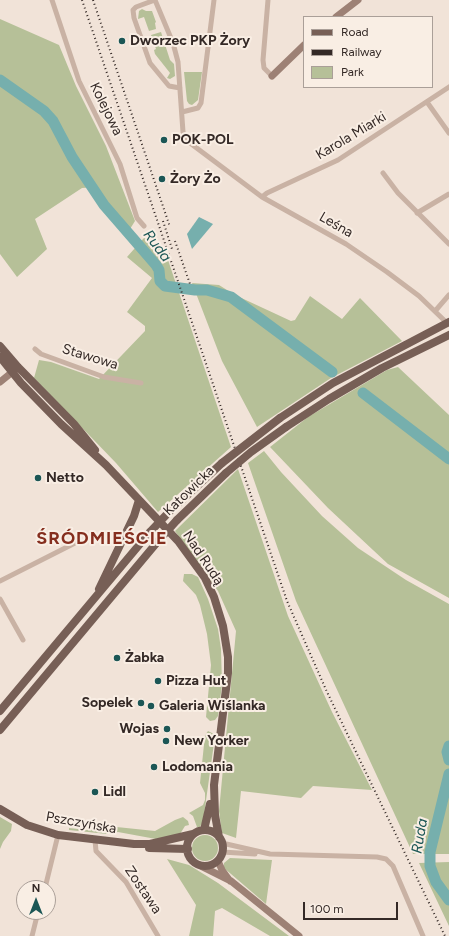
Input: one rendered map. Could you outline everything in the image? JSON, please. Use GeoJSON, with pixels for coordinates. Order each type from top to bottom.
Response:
{"type":"FeatureCollection","features":[{"type":"Feature","properties":{"kind":"main road"},"geometry":{"type":"LineString","coordinates":[[337,16],[358,0]]}},
{"type":"Feature","properties":{"kind":"main road"},"geometry":{"type":"LineString","coordinates":[[272,76],[303,46]]}},
{"type":"Feature","properties":{"kind":"main road","name":"Katowicka"},"geometry":{"type":"LineString","coordinates":[[0,711],[150,532],[169,512],[222,463],[280,418],[334,383],[448,323]]}},
{"type":"Feature","properties":{"kind":"main road","name":"Katowicka"},"geometry":{"type":"LineString","coordinates":[[0,730],[159,540],[177,520],[226,473],[251,452],[329,399],[382,368],[449,335]]}},
{"type":"Feature","properties":{"kind":"main road","name":"Nad Rudą"},"geometry":{"type":"LineString","coordinates":[[0,346],[15,369]]}},
{"type":"Feature","properties":{"kind":"main road","name":"Nad Rudą"},"geometry":{"type":"LineString","coordinates":[[0,357],[74,424],[106,465],[178,541],[192,560],[214,597],[223,626],[228,657],[228,673],[214,786],[204,830]]}},
{"type":"Feature","properties":{"kind":"main road"},"geometry":{"type":"LineString","coordinates":[[0,382],[15,369]]}},
{"type":"Feature","properties":{"kind":"main road"},"geometry":{"type":"LineString","coordinates":[[96,595],[105,573],[134,516],[139,500]]}},
{"type":"Feature","properties":{"kind":"main road","name":"Nad Rudą"},"geometry":{"type":"LineString","coordinates":[[214,786],[214,815],[221,840]]}},
{"type":"Feature","properties":{"kind":"main road","name":"Pszczyńska"},"geometry":{"type":"LineString","coordinates":[[1,809],[27,824],[58,835],[134,844],[150,848],[188,849]]}},
{"type":"Feature","properties":{"kind":"main road"},"geometry":{"type":"LineString","coordinates":[[199,865],[209,865],[218,861],[222,852],[221,840],[212,831],[204,830],[193,834],[188,842],[188,849],[191,859],[199,865],[231,881],[300,936]]}},
{"type":"Feature","properties":{"kind":"main road","name":"Pszczyńska"},"geometry":{"type":"LineString","coordinates":[[134,844],[168,842],[193,834]]}},
{"type":"Feature","properties":{"kind":"main road"},"geometry":{"type":"LineString","coordinates":[[218,861],[222,870],[231,881]]}},
{"type":"Feature","properties":{"kind":"street","name":"Kolejowa"},"geometry":{"type":"LineString","coordinates":[[52,0],[79,81],[120,164],[137,218],[144,226]]}},
{"type":"Feature","properties":{"kind":"street"},"geometry":{"type":"LineString","coordinates":[[155,0],[133,10],[150,62],[169,86],[180,88]]}},
{"type":"Feature","properties":{"kind":"street","name":"Leśna"},"geometry":{"type":"LineString","coordinates":[[155,0],[176,53],[186,140],[262,198],[365,256],[408,287],[436,310],[448,323]]}},
{"type":"Feature","properties":{"kind":"street"},"geometry":{"type":"LineString","coordinates":[[182,112],[198,108],[201,103],[214,0]]}},
{"type":"Feature","properties":{"kind":"street"},"geometry":{"type":"LineString","coordinates":[[268,0],[262,60],[264,68],[272,76]]}},
{"type":"Feature","properties":{"kind":"street","name":"Karola Miarki"},"geometry":{"type":"LineString","coordinates":[[262,198],[267,193],[338,160],[449,88]]}},
{"type":"Feature","properties":{"kind":"street"},"geometry":{"type":"LineString","coordinates":[[427,102],[449,133]]}},
{"type":"Feature","properties":{"kind":"street"},"geometry":{"type":"LineString","coordinates":[[383,172],[394,188],[449,244]]}},
{"type":"Feature","properties":{"kind":"street"},"geometry":{"type":"LineString","coordinates":[[417,213],[449,194]]}},
{"type":"Feature","properties":{"kind":"street"},"geometry":{"type":"LineString","coordinates":[[436,310],[449,295]]}},
{"type":"Feature","properties":{"kind":"street","name":"Stawowa"},"geometry":{"type":"LineString","coordinates":[[35,349],[41,354],[104,377],[141,383]]}},
{"type":"Feature","properties":{"kind":"street"},"geometry":{"type":"LineString","coordinates":[[0,581],[77,542]]}},
{"type":"Feature","properties":{"kind":"street"},"geometry":{"type":"LineString","coordinates":[[0,599],[23,640]]}},
{"type":"Feature","properties":{"kind":"street"},"geometry":{"type":"LineString","coordinates":[[47,880],[58,835]]}},
{"type":"Feature","properties":{"kind":"street","name":"Zostawa"},"geometry":{"type":"LineString","coordinates":[[95,840],[96,851],[126,882],[158,936]]}},
{"type":"Feature","properties":{"kind":"street"},"geometry":{"type":"LineString","coordinates":[[221,840],[260,853]]}},
{"type":"Feature","properties":{"kind":"street"},"geometry":{"type":"LineString","coordinates":[[222,852],[260,853],[304,857],[376,857],[388,861],[393,866],[423,936]]}},
{"type":"Feature","properties":{"kind":"street"},"geometry":{"type":"LineString","coordinates":[[32,936],[36,920]]}},
{"type":"Feature","properties":{"kind":"green space"},"geometry":{"type":"Polygon","coordinates":[[[142,9],[152,11],[156,22],[156,29],[149,31],[144,17],[138,19],[139,11],[142,9]]]}},
{"type":"Feature","properties":{"kind":"green space"},"geometry":{"type":"Polygon","coordinates":[[[0,19],[59,45],[76,86],[106,146],[135,221],[130,229],[107,205],[97,187],[82,188],[35,219],[47,249],[17,277],[0,254],[0,19]]]}},
{"type":"Feature","properties":{"kind":"green space"},"geometry":{"type":"Polygon","coordinates":[[[161,32],[170,60],[174,64],[175,76],[170,79],[167,78],[170,73],[155,54],[154,50],[156,49],[151,35],[161,32]]]}},
{"type":"Feature","properties":{"kind":"green space"},"geometry":{"type":"Polygon","coordinates":[[[184,72],[202,72],[198,100],[192,105],[187,101],[184,72]]]}},
{"type":"Feature","properties":{"kind":"green space"},"geometry":{"type":"Polygon","coordinates":[[[151,230],[165,259],[167,257],[231,447],[158,512],[116,463],[34,378],[39,360],[51,362],[99,379],[145,331],[145,326],[127,312],[152,278],[127,257],[151,230]]]}},
{"type":"Feature","properties":{"kind":"green space"},"geometry":{"type":"Polygon","coordinates":[[[192,283],[219,285],[235,295],[291,321],[295,320],[310,296],[342,319],[360,298],[402,341],[331,378],[257,427],[222,361],[192,283]]]}},
{"type":"Feature","properties":{"kind":"green space"},"geometry":{"type":"Polygon","coordinates":[[[398,367],[449,415],[449,598],[388,564],[328,508],[270,447],[308,417],[387,370],[398,367]]]}},
{"type":"Feature","properties":{"kind":"green space"},"geometry":{"type":"Polygon","coordinates":[[[264,451],[281,472],[322,516],[358,548],[406,580],[449,604],[449,854],[413,854],[296,601],[248,463],[264,451]]]}},
{"type":"Feature","properties":{"kind":"green space"},"geometry":{"type":"Polygon","coordinates":[[[238,469],[288,616],[332,712],[372,790],[313,786],[301,798],[241,791],[236,838],[222,833],[219,811],[236,631],[218,591],[175,531],[238,469]]]}},
{"type":"Feature","properties":{"kind":"green space"},"geometry":{"type":"Polygon","coordinates":[[[184,574],[192,574],[198,577],[208,599],[218,629],[221,649],[222,685],[218,716],[215,720],[210,721],[206,717],[211,665],[207,634],[200,605],[196,595],[183,581],[184,574]]]}},
{"type":"Feature","properties":{"kind":"green space"},"geometry":{"type":"Polygon","coordinates":[[[208,731],[215,736],[203,822],[199,828],[197,827],[193,816],[189,813],[203,805],[205,800],[205,793],[200,783],[205,735],[208,731]]]}},
{"type":"Feature","properties":{"kind":"green space"},"geometry":{"type":"Polygon","coordinates":[[[0,817],[12,824],[11,831],[0,849],[0,817]]]}},
{"type":"Feature","properties":{"kind":"green space"},"geometry":{"type":"Polygon","coordinates":[[[183,817],[188,821],[189,825],[185,826],[180,834],[156,839],[118,832],[107,834],[69,830],[69,828],[87,830],[88,824],[155,831],[183,817]]]}},
{"type":"Feature","properties":{"kind":"green space"},"geometry":{"type":"Polygon","coordinates":[[[205,835],[214,839],[218,848],[214,857],[205,861],[196,857],[192,848],[196,839],[205,835]]]}},
{"type":"Feature","properties":{"kind":"green space"},"geometry":{"type":"Polygon","coordinates":[[[230,858],[272,860],[266,904],[224,868],[224,863],[230,858]]]}},
{"type":"Feature","properties":{"kind":"green space"},"geometry":{"type":"Polygon","coordinates":[[[167,859],[189,865],[218,883],[289,936],[270,936],[222,908],[215,911],[213,936],[189,936],[196,905],[167,859]]]}},
{"type":"Feature","properties":{"kind":"green space"},"geometry":{"type":"Polygon","coordinates":[[[449,862],[449,926],[419,863],[449,862]]]}},
{"type":"Feature","properties":{"kind":"water"},"geometry":{"type":"Polygon","coordinates":[[[199,217],[213,224],[192,249],[187,234],[199,217]]]}},
{"type":"Feature","properties":{"kind":"waterway","name":"Ruda"},"geometry":{"type":"LineString","coordinates":[[0,80],[44,111],[53,121],[72,157],[104,205],[156,265],[159,270],[160,281],[165,286],[207,290],[231,297],[332,372]]}},
{"type":"Feature","properties":{"kind":"waterway","name":"Ruda"},"geometry":{"type":"LineString","coordinates":[[363,393],[449,459]]}},
{"type":"Feature","properties":{"kind":"waterway","name":"Ruda"},"geometry":{"type":"LineString","coordinates":[[449,746],[447,752],[449,760]]}},
{"type":"Feature","properties":{"kind":"waterway","name":"Ruda"},"geometry":{"type":"LineString","coordinates":[[449,774],[430,852],[430,866],[436,882],[449,900]]}},
{"type":"Feature","properties":{"kind":"railway"},"geometry":{"type":"LineString","coordinates":[[82,0],[287,601],[327,692],[445,936]]}},
{"type":"Feature","properties":{"kind":"railway"},"geometry":{"type":"LineString","coordinates":[[93,0],[170,227]]}},
{"type":"Feature","properties":{"kind":"railway"},"geometry":{"type":"LineString","coordinates":[[163,221],[172,249]]}},
{"type":"Feature","properties":{"kind":"railway"},"geometry":{"type":"LineString","coordinates":[[175,241],[190,284]]}},
{"type":"Feature","properties":{"kind":"place","name":"Dworzec PKP Żory"},"geometry":{"type":"Point","coordinates":[122,41]}},
{"type":"Feature","properties":{"kind":"place","name":"POK-POL"},"geometry":{"type":"Point","coordinates":[164,140]}},
{"type":"Feature","properties":{"kind":"place","name":"Żory Żo"},"geometry":{"type":"Point","coordinates":[162,179]}},
{"type":"Feature","properties":{"kind":"place","name":"Netto"},"geometry":{"type":"Point","coordinates":[38,478]}},
{"type":"Feature","properties":{"kind":"place","name":"Żabka"},"geometry":{"type":"Point","coordinates":[117,658]}},
{"type":"Feature","properties":{"kind":"place","name":"Pizza Hut"},"geometry":{"type":"Point","coordinates":[158,681]}},
{"type":"Feature","properties":{"kind":"place","name":"Sopelek"},"geometry":{"type":"Point","coordinates":[141,703]}},
{"type":"Feature","properties":{"kind":"place","name":"Galeria Wiślanka"},"geometry":{"type":"Point","coordinates":[151,706]}},
{"type":"Feature","properties":{"kind":"place","name":"Wojas"},"geometry":{"type":"Point","coordinates":[167,729]}},
{"type":"Feature","properties":{"kind":"place","name":"New Yorker"},"geometry":{"type":"Point","coordinates":[166,741]}},
{"type":"Feature","properties":{"kind":"place","name":"Lodomania"},"geometry":{"type":"Point","coordinates":[154,767]}},
{"type":"Feature","properties":{"kind":"place","name":"Lidl"},"geometry":{"type":"Point","coordinates":[95,792]}},
{"type":"Feature","properties":{"kind":"district","name":"ŚRÓDMIEŚCIE"},"geometry":{"type":"Point","coordinates":[102,539]}}]}
